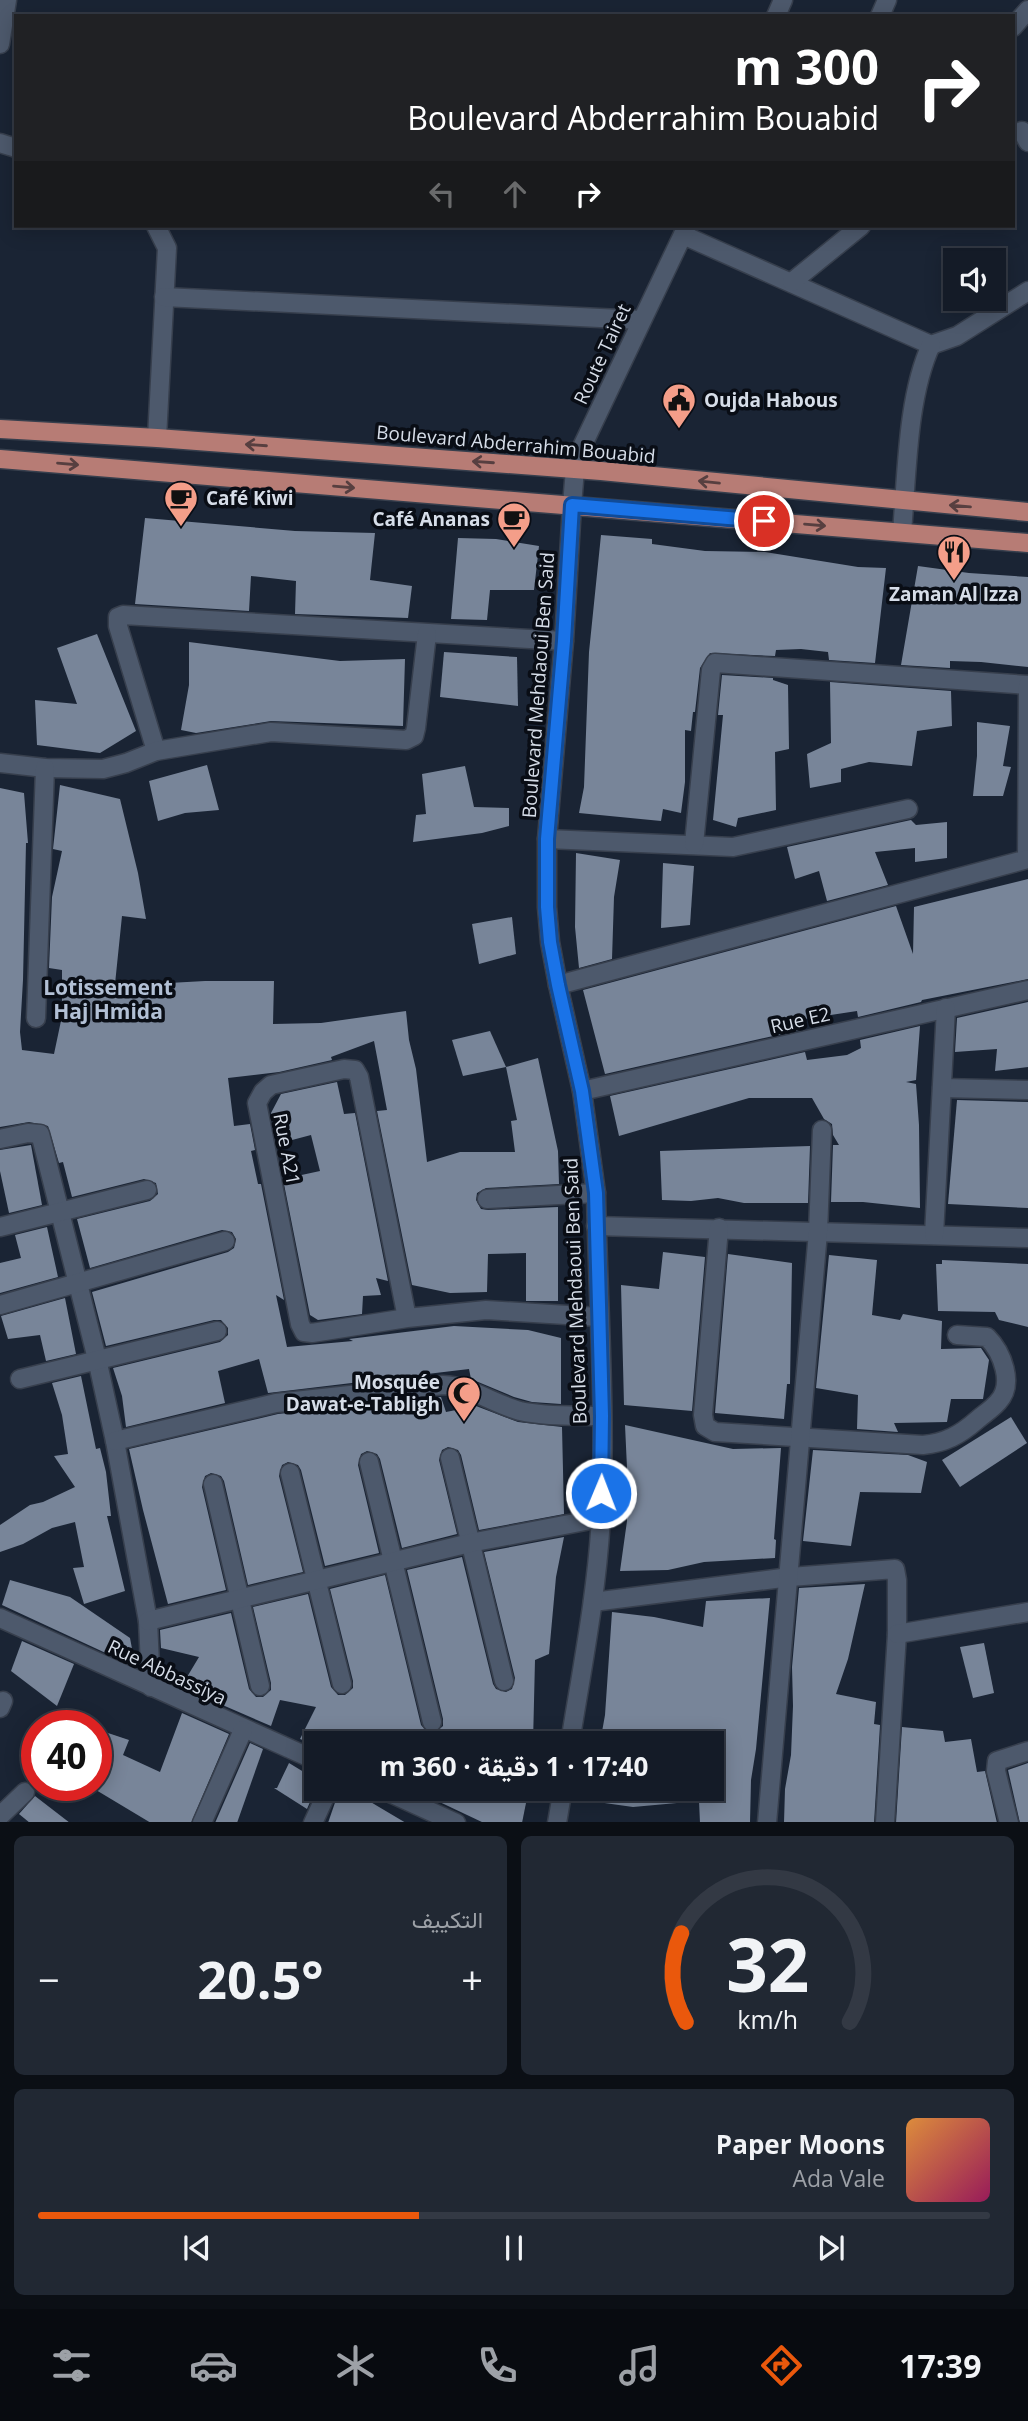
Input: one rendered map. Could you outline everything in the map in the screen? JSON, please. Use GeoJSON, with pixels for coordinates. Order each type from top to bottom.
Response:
{"type":"FeatureCollection","features":[{"type":"Feature","properties":{"kind":"main road","name":"Boulevard Abderrahim Bouabid"},"geometry":{"type":"LineString","coordinates":[[0,429],[575,469],[1028,512]]}},
{"type":"Feature","properties":{"kind":"main road"},"geometry":{"type":"LineString","coordinates":[[0,459],[1028,543]]}},
{"type":"Feature","properties":{"kind":"street"},"geometry":{"type":"LineString","coordinates":[[0,44],[6,0]]}},
{"type":"Feature","properties":{"kind":"street"},"geometry":{"type":"LineString","coordinates":[[1015,25],[1028,10]]}},
{"type":"Feature","properties":{"kind":"street"},"geometry":{"type":"LineString","coordinates":[[157,228],[167,248],[157,438]]}},
{"type":"Feature","properties":{"kind":"street"},"geometry":{"type":"LineString","coordinates":[[793,282],[859,228]]}},
{"type":"Feature","properties":{"kind":"street"},"geometry":{"type":"LineString","coordinates":[[685,230],[931,345],[957,336],[1028,291]]}},
{"type":"Feature","properties":{"kind":"street","name":"Route Tairet"},"geometry":{"type":"LineString","coordinates":[[572,505],[579,453],[685,230]]}},
{"type":"Feature","properties":{"kind":"street"},"geometry":{"type":"LineString","coordinates":[[164,297],[641,320]]}},
{"type":"Feature","properties":{"kind":"street"},"geometry":{"type":"LineString","coordinates":[[902,532],[915,394],[922,365],[931,345]]}},
{"type":"Feature","properties":{"kind":"street","name":"Boulevard Mehdaoui Ben Said"},"geometry":{"type":"LineString","coordinates":[[572,505],[564,641],[547,839],[547,907],[558,985],[582,1091],[596,1193],[602,1416],[601,1518],[593,1602],[572,1731]]}},
{"type":"Feature","properties":{"kind":"street"},"geometry":{"type":"LineString","coordinates":[[156,751],[118,626],[118,617],[123,615],[564,641]]}},
{"type":"Feature","properties":{"kind":"street"},"geometry":{"type":"LineString","coordinates":[[0,763],[45,768],[103,769],[156,751],[271,732],[406,740],[414,736],[416,728],[427,634]]}},
{"type":"Feature","properties":{"kind":"street"},"geometry":{"type":"LineString","coordinates":[[558,985],[1028,859],[1028,685],[715,663],[711,670],[694,844]]}},
{"type":"Feature","properties":{"kind":"street"},"geometry":{"type":"LineString","coordinates":[[36,1018],[45,768]]}},
{"type":"Feature","properties":{"kind":"street"},"geometry":{"type":"LineString","coordinates":[[547,839],[733,847],[908,809]]}},
{"type":"Feature","properties":{"kind":"street","name":"Rue E2"},"geometry":{"type":"LineString","coordinates":[[582,1091],[1028,990]]}},
{"type":"Feature","properties":{"kind":"street"},"geometry":{"type":"LineString","coordinates":[[934,1235],[946,1008]]}},
{"type":"Feature","properties":{"kind":"street","name":"Rue A21"},"geometry":{"type":"LineString","coordinates":[[407,1318],[359,1077],[355,1070],[344,1069],[271,1086],[263,1092],[257,1103],[299,1324],[304,1332],[486,1310],[598,1317]]}},
{"type":"Feature","properties":{"kind":"street"},"geometry":{"type":"LineString","coordinates":[[942,1088],[1028,1090]]}},
{"type":"Feature","properties":{"kind":"street"},"geometry":{"type":"LineString","coordinates":[[767,1822],[818,1232],[822,1130]]}},
{"type":"Feature","properties":{"kind":"street"},"geometry":{"type":"LineString","coordinates":[[0,1139],[28,1133],[40,1134],[115,1441],[148,1621],[151,1687]]}},
{"type":"Feature","properties":{"kind":"street"},"geometry":{"type":"LineString","coordinates":[[0,1227],[147,1190]]}},
{"type":"Feature","properties":{"kind":"street"},"geometry":{"type":"LineString","coordinates":[[487,1199],[596,1193]]}},
{"type":"Feature","properties":{"kind":"street"},"geometry":{"type":"LineString","coordinates":[[596,1226],[1028,1238]]}},
{"type":"Feature","properties":{"kind":"street"},"geometry":{"type":"LineString","coordinates":[[719,1228],[703,1415],[705,1426],[715,1432],[941,1444],[964,1431],[1000,1401],[1006,1385],[1006,1368],[994,1344],[987,1337],[957,1335]]}},
{"type":"Feature","properties":{"kind":"street"},"geometry":{"type":"LineString","coordinates":[[0,1305],[225,1241]]}},
{"type":"Feature","properties":{"kind":"street"},"geometry":{"type":"LineString","coordinates":[[20,1379],[216,1331]]}},
{"type":"Feature","properties":{"kind":"street"},"geometry":{"type":"LineString","coordinates":[[115,1441],[276,1403],[443,1385],[457,1386],[505,1405],[543,1415],[602,1416]]}},
{"type":"Feature","properties":{"kind":"street"},"geometry":{"type":"LineString","coordinates":[[450,1458],[504,1681]]}},
{"type":"Feature","properties":{"kind":"street"},"geometry":{"type":"LineString","coordinates":[[369,1461],[432,1722]]}},
{"type":"Feature","properties":{"kind":"street"},"geometry":{"type":"LineString","coordinates":[[290,1473],[342,1684]]}},
{"type":"Feature","properties":{"kind":"street"},"geometry":{"type":"LineString","coordinates":[[213,1484],[260,1686]]}},
{"type":"Feature","properties":{"kind":"street"},"geometry":{"type":"LineString","coordinates":[[148,1621],[471,1543],[601,1518]]}},
{"type":"Feature","properties":{"kind":"street"},"geometry":{"type":"LineString","coordinates":[[593,1602],[790,1577],[895,1569],[897,1634],[885,1822]]}},
{"type":"Feature","properties":{"kind":"street"},"geometry":{"type":"LineString","coordinates":[[897,1634],[1028,1612]]}},
{"type":"Feature","properties":{"kind":"street","name":"Rue Abbassiya"},"geometry":{"type":"LineString","coordinates":[[0,1618],[304,1756]]}},
{"type":"Feature","properties":{"kind":"street"},"geometry":{"type":"LineString","coordinates":[[202,1822],[243,1730]]}},
{"type":"Feature","properties":{"kind":"street"},"geometry":{"type":"LineString","coordinates":[[1009,1822],[996,1771],[997,1761],[1028,1751]]}},
{"type":"Feature","properties":{"kind":"street"},"geometry":{"type":"LineString","coordinates":[[0,1816],[21,1796]]}},
{"type":"Feature","properties":{"kind":"street"},"geometry":{"type":"LineString","coordinates":[[313,1822],[323,1801]]}},
{"type":"Feature","properties":{"kind":"street"},"geometry":{"type":"LineString","coordinates":[[404,1801],[436,1818],[456,1822]]}},
{"type":"Feature","properties":{"kind":"street"},"geometry":{"type":"LineString","coordinates":[[557,1822],[561,1801]]}},
{"type":"Feature","properties":{"kind":"building"},"geometry":{"type":"Polygon","coordinates":[[[145,518],[295,531],[375,533],[370,580],[412,586],[408,618],[295,614],[296,581],[251,576],[249,611],[135,604],[145,518]]]}},
{"type":"Feature","properties":{"kind":"building"},"geometry":{"type":"Polygon","coordinates":[[[601,535],[652,539],[652,544],[705,551],[765,552],[858,567],[886,568],[875,663],[829,660],[828,652],[801,649],[776,650],[775,656],[710,653],[700,668],[691,731],[685,730],[685,782],[681,813],[663,809],[661,821],[579,813],[584,787],[589,652],[601,535]]]}},
{"type":"Feature","properties":{"kind":"building"},"geometry":{"type":"Polygon","coordinates":[[[458,538],[496,539],[539,546],[534,590],[490,590],[487,620],[451,619],[458,538]]]}},
{"type":"Feature","properties":{"kind":"building"},"geometry":{"type":"Polygon","coordinates":[[[918,566],[1028,577],[1028,667],[950,661],[950,668],[901,665],[918,566]]]}},
{"type":"Feature","properties":{"kind":"building"},"geometry":{"type":"Polygon","coordinates":[[[97,634],[136,731],[100,753],[37,745],[35,700],[77,704],[57,648],[97,634]]]}},
{"type":"Feature","properties":{"kind":"building"},"geometry":{"type":"Polygon","coordinates":[[[189,642],[340,661],[405,659],[403,726],[271,721],[196,733],[181,730],[189,685],[189,642]]]}},
{"type":"Feature","properties":{"kind":"building"},"geometry":{"type":"Polygon","coordinates":[[[444,652],[517,657],[518,706],[440,697],[444,652]]]}},
{"type":"Feature","properties":{"kind":"building"},"geometry":{"type":"Polygon","coordinates":[[[722,675],[773,678],[788,685],[789,749],[775,752],[776,810],[738,818],[736,827],[713,820],[723,715],[718,715],[722,675]]]}},
{"type":"Feature","properties":{"kind":"building"},"geometry":{"type":"Polygon","coordinates":[[[830,682],[951,691],[952,726],[917,731],[912,766],[869,762],[841,769],[841,782],[810,788],[807,754],[831,743],[830,682]]]}},
{"type":"Feature","properties":{"kind":"building"},"geometry":{"type":"Polygon","coordinates":[[[977,722],[1010,726],[1003,766],[1011,767],[1003,796],[973,796],[977,722]]]}},
{"type":"Feature","properties":{"kind":"building"},"geometry":{"type":"Polygon","coordinates":[[[207,765],[219,810],[185,813],[158,821],[149,781],[207,765]]]}},
{"type":"Feature","properties":{"kind":"building"},"geometry":{"type":"Polygon","coordinates":[[[465,766],[474,807],[509,808],[509,826],[482,833],[413,842],[416,815],[426,814],[422,774],[465,766]]]}},
{"type":"Feature","properties":{"kind":"building"},"geometry":{"type":"Polygon","coordinates":[[[60,785],[120,799],[146,919],[122,916],[115,984],[274,981],[273,1024],[321,1023],[406,1011],[427,1162],[460,1152],[515,1152],[511,1121],[517,1120],[506,1067],[538,1058],[558,1151],[559,1184],[486,1188],[477,1193],[476,1200],[481,1209],[488,1210],[558,1207],[558,1301],[526,1301],[526,1253],[488,1254],[487,1292],[450,1293],[412,1285],[377,1111],[387,1110],[374,1041],[331,1057],[332,1060],[279,1072],[228,1078],[234,1126],[250,1124],[255,1150],[251,1151],[258,1184],[261,1184],[284,1300],[276,1295],[287,1347],[353,1341],[349,1339],[454,1326],[528,1330],[561,1338],[561,1404],[532,1402],[514,1397],[471,1379],[469,1369],[268,1393],[259,1359],[218,1371],[225,1403],[126,1427],[122,1396],[113,1368],[220,1342],[228,1335],[228,1328],[221,1320],[214,1320],[106,1346],[92,1292],[228,1252],[234,1248],[236,1239],[232,1232],[222,1230],[90,1268],[77,1219],[150,1201],[158,1194],[156,1183],[144,1179],[72,1197],[63,1162],[59,1163],[48,1126],[29,1122],[0,1127],[0,788],[24,793],[28,843],[20,1032],[22,1050],[54,1054],[62,1016],[62,970],[49,968],[52,897],[62,851],[53,849],[60,785]]]}},
{"type":"Feature","properties":{"kind":"building"},"geometry":{"type":"Polygon","coordinates":[[[911,820],[916,825],[947,822],[947,858],[915,862],[915,848],[875,852],[888,885],[827,901],[819,871],[795,879],[787,847],[911,820]]]}},
{"type":"Feature","properties":{"kind":"building"},"geometry":{"type":"Polygon","coordinates":[[[576,853],[620,860],[614,897],[612,959],[579,968],[575,927],[576,853]]]}},
{"type":"Feature","properties":{"kind":"building"},"geometry":{"type":"Polygon","coordinates":[[[663,863],[694,866],[690,925],[661,928],[663,863]]]}},
{"type":"Feature","properties":{"kind":"building"},"geometry":{"type":"Polygon","coordinates":[[[1028,879],[1028,979],[922,1000],[858,1017],[857,1011],[798,1020],[800,1030],[605,1074],[583,990],[896,906],[913,954],[914,907],[1028,879]]]}},
{"type":"Feature","properties":{"kind":"building"},"geometry":{"type":"Polygon","coordinates":[[[512,917],[516,954],[479,964],[472,924],[512,917]]]}},
{"type":"Feature","properties":{"kind":"building"},"geometry":{"type":"Polygon","coordinates":[[[1028,1002],[1028,1067],[995,1071],[997,1049],[955,1052],[957,1018],[1028,1002]]]}},
{"type":"Feature","properties":{"kind":"building"},"geometry":{"type":"Polygon","coordinates":[[[920,1026],[916,1080],[906,1082],[916,1084],[920,1208],[863,1202],[831,1202],[833,1145],[839,1145],[833,1135],[832,1124],[824,1119],[812,1098],[749,1098],[619,1136],[610,1096],[805,1052],[807,1060],[847,1055],[861,1048],[860,1040],[920,1026]]]}},
{"type":"Feature","properties":{"kind":"building"},"geometry":{"type":"Polygon","coordinates":[[[490,1031],[506,1067],[463,1076],[452,1040],[490,1031]]]}},
{"type":"Feature","properties":{"kind":"building"},"geometry":{"type":"Polygon","coordinates":[[[337,1082],[344,1114],[355,1113],[388,1281],[376,1278],[381,1295],[363,1296],[362,1314],[318,1320],[310,1315],[283,1179],[320,1171],[311,1135],[277,1144],[271,1113],[281,1094],[337,1082]]]}},
{"type":"Feature","properties":{"kind":"building"},"geometry":{"type":"Polygon","coordinates":[[[957,1100],[1028,1102],[1028,1208],[948,1204],[957,1100]]]}},
{"type":"Feature","properties":{"kind":"building"},"geometry":{"type":"Polygon","coordinates":[[[31,1145],[42,1205],[9,1213],[0,1171],[0,1150],[31,1145]]]}},
{"type":"Feature","properties":{"kind":"building"},"geometry":{"type":"Polygon","coordinates":[[[810,1146],[808,1203],[744,1203],[718,1198],[662,1200],[660,1151],[810,1146]]]}},
{"type":"Feature","properties":{"kind":"building"},"geometry":{"type":"Polygon","coordinates":[[[47,1227],[58,1277],[0,1293],[0,1263],[21,1258],[15,1235],[47,1227]]]}},
{"type":"Feature","properties":{"kind":"building"},"geometry":{"type":"Polygon","coordinates":[[[663,1252],[705,1257],[692,1411],[624,1405],[621,1285],[659,1289],[663,1252]]]}},
{"type":"Feature","properties":{"kind":"building"},"geometry":{"type":"Polygon","coordinates":[[[728,1254],[792,1263],[790,1384],[787,1384],[784,1419],[715,1413],[728,1254]]]}},
{"type":"Feature","properties":{"kind":"building"},"geometry":{"type":"Polygon","coordinates":[[[829,1255],[877,1260],[872,1315],[900,1320],[903,1314],[942,1321],[941,1349],[981,1348],[989,1360],[983,1399],[951,1399],[947,1422],[894,1423],[898,1432],[857,1429],[858,1395],[816,1388],[829,1255]]]}},
{"type":"Feature","properties":{"kind":"building"},"geometry":{"type":"Polygon","coordinates":[[[942,1260],[1028,1264],[1028,1327],[999,1320],[995,1312],[938,1311],[936,1264],[942,1264],[942,1260]]]}},
{"type":"Feature","properties":{"kind":"building"},"geometry":{"type":"Polygon","coordinates":[[[65,1298],[76,1354],[46,1361],[40,1335],[8,1339],[1,1316],[65,1298]]]}},
{"type":"Feature","properties":{"kind":"building"},"geometry":{"type":"Polygon","coordinates":[[[81,1376],[96,1449],[100,1448],[106,1472],[111,1516],[107,1516],[125,1591],[84,1604],[73,1568],[84,1567],[75,1522],[52,1528],[23,1544],[0,1552],[0,1525],[30,1505],[75,1487],[54,1456],[68,1454],[62,1415],[52,1383],[81,1376]]]}},
{"type":"Feature","properties":{"kind":"building"},"geometry":{"type":"Polygon","coordinates":[[[441,1397],[446,1412],[476,1406],[518,1422],[562,1427],[564,1514],[479,1530],[461,1455],[458,1450],[448,1447],[442,1450],[439,1460],[457,1534],[402,1548],[380,1459],[377,1454],[367,1451],[361,1454],[358,1465],[379,1553],[325,1566],[301,1470],[298,1465],[288,1462],[282,1465],[279,1476],[303,1572],[248,1585],[224,1481],[221,1476],[211,1473],[205,1476],[202,1487],[226,1590],[168,1604],[129,1449],[278,1414],[441,1397]]]}},
{"type":"Feature","properties":{"kind":"building"},"geometry":{"type":"Polygon","coordinates":[[[1011,1417],[1027,1443],[960,1487],[942,1460],[1011,1417]]]}},
{"type":"Feature","properties":{"kind":"building"},"geometry":{"type":"Polygon","coordinates":[[[625,1425],[733,1449],[781,1448],[775,1558],[704,1562],[668,1570],[620,1571],[627,1521],[625,1425]]]}},
{"type":"Feature","properties":{"kind":"building"},"geometry":{"type":"Polygon","coordinates":[[[813,1450],[908,1455],[927,1462],[921,1493],[860,1492],[851,1546],[803,1541],[813,1450]]]}},
{"type":"Feature","properties":{"kind":"building"},"geometry":{"type":"Polygon","coordinates":[[[564,1537],[556,1577],[549,1654],[535,1660],[533,1731],[437,1731],[443,1726],[443,1719],[407,1570],[462,1557],[493,1684],[496,1689],[506,1692],[512,1689],[515,1678],[484,1552],[564,1537]]]}},
{"type":"Feature","properties":{"kind":"building"},"geometry":{"type":"Polygon","coordinates":[[[385,1575],[421,1725],[426,1731],[304,1731],[316,1707],[280,1700],[271,1726],[181,1687],[199,1657],[161,1648],[160,1630],[231,1613],[249,1689],[256,1697],[263,1697],[271,1690],[271,1683],[253,1607],[308,1594],[331,1687],[338,1695],[345,1695],[353,1688],[353,1681],[330,1589],[385,1575]]]}},
{"type":"Feature","properties":{"kind":"building"},"geometry":{"type":"Polygon","coordinates":[[[10,1580],[70,1597],[130,1638],[134,1659],[110,1655],[2,1605],[10,1580]]]}},
{"type":"Feature","properties":{"kind":"building"},"geometry":{"type":"Polygon","coordinates":[[[865,1584],[848,1659],[836,1694],[876,1702],[874,1724],[880,1725],[874,1822],[784,1822],[785,1789],[791,1755],[792,1667],[799,1588],[865,1584]]]}},
{"type":"Feature","properties":{"kind":"building"},"geometry":{"type":"Polygon","coordinates":[[[770,1598],[751,1780],[750,1822],[700,1822],[699,1801],[724,1801],[724,1731],[602,1731],[612,1612],[703,1627],[706,1601],[770,1598]]]}},
{"type":"Feature","properties":{"kind":"building"},"geometry":{"type":"Polygon","coordinates":[[[22,1641],[74,1664],[57,1706],[11,1671],[22,1641]]]}},
{"type":"Feature","properties":{"kind":"building"},"geometry":{"type":"Polygon","coordinates":[[[984,1643],[994,1693],[973,1698],[960,1647],[984,1643]]]}},
{"type":"Feature","properties":{"kind":"building"},"geometry":{"type":"Polygon","coordinates":[[[182,1713],[229,1734],[191,1822],[149,1822],[112,1800],[112,1734],[129,1740],[123,1755],[160,1772],[182,1713]]]}},
{"type":"Feature","properties":{"kind":"building"},"geometry":{"type":"Polygon","coordinates":[[[902,1727],[943,1731],[945,1742],[971,1739],[977,1772],[985,1771],[997,1822],[896,1822],[902,1727]]]}},
{"type":"Feature","properties":{"kind":"building"},"geometry":{"type":"Polygon","coordinates":[[[250,1743],[263,1749],[237,1822],[215,1822],[250,1743]]]}},
{"type":"Feature","properties":{"kind":"building"},"geometry":{"type":"Polygon","coordinates":[[[289,1763],[304,1772],[304,1801],[310,1801],[307,1809],[274,1788],[277,1788],[289,1763]]]}},
{"type":"Feature","properties":{"kind":"building"},"geometry":{"type":"Polygon","coordinates":[[[1028,1763],[1028,1822],[1020,1822],[1008,1770],[1028,1763]]]}},
{"type":"Feature","properties":{"kind":"building"},"geometry":{"type":"Polygon","coordinates":[[[31,1801],[41,1801],[69,1822],[29,1822],[19,1814],[31,1801]]]}},
{"type":"Feature","properties":{"kind":"building"},"geometry":{"type":"Polygon","coordinates":[[[336,1801],[369,1801],[404,1822],[328,1822],[336,1801]]]}},
{"type":"Feature","properties":{"kind":"building"},"geometry":{"type":"Polygon","coordinates":[[[437,1801],[526,1801],[522,1822],[482,1822],[437,1801]]]}},
{"type":"Feature","properties":{"kind":"building"},"geometry":{"type":"Polygon","coordinates":[[[590,1801],[699,1801],[633,1807],[590,1801]]]}},
{"type":"Feature","properties":{"kind":"place","name":"Oujda Habous"},"geometry":{"type":"Point","coordinates":[679,430]}},
{"type":"Feature","properties":{"kind":"place","name":"Café Kiwi"},"geometry":{"type":"Point","coordinates":[181,528]}},
{"type":"Feature","properties":{"kind":"place","name":"Café Ananas"},"geometry":{"type":"Point","coordinates":[514,549]}},
{"type":"Feature","properties":{"kind":"place","name":"Zaman Al Izza"},"geometry":{"type":"Point","coordinates":[954,582]}},
{"type":"Feature","properties":{"kind":"place","name":"Mosquée Dawat-e-Tabligh"},"geometry":{"type":"Point","coordinates":[464,1423]}},
{"type":"Feature","properties":{"kind":"district","name":"Lotissement Haj Hmida"},"geometry":{"type":"Point","coordinates":[108,999]}},
{"type":"Feature","properties":{"kind":"route"},"geometry":{"type":"LineString","coordinates":[[601,1493],[602,1416],[596,1193],[582,1091],[558,985],[547,907],[547,839],[564,641],[572,505],[764,521]]}}]}
